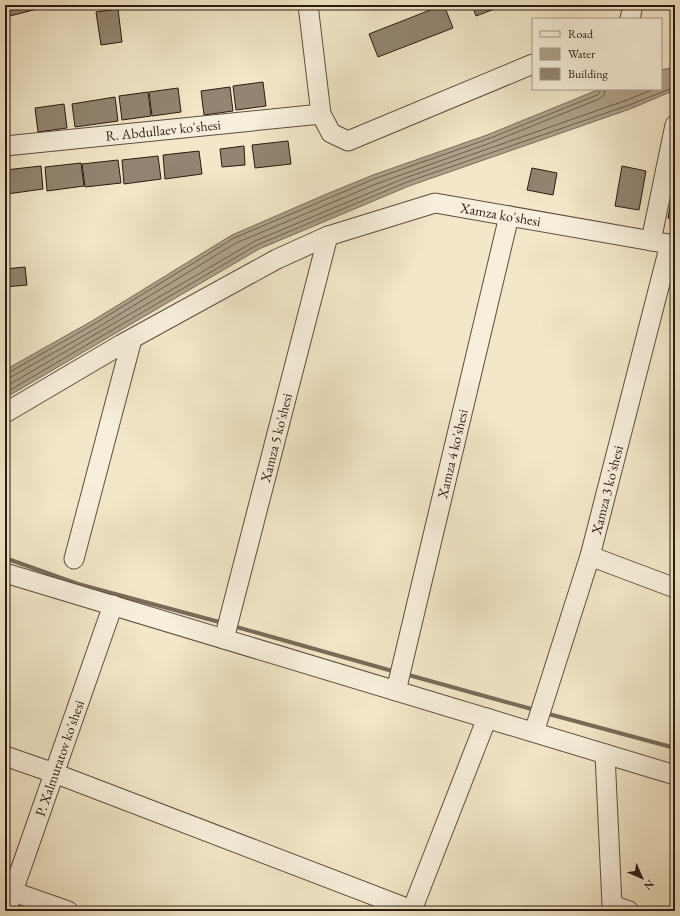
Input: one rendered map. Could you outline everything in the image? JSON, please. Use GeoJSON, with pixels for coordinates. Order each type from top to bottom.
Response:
{"type":"FeatureCollection","features":[{"type":"Feature","properties":{"kind":"street"},"geometry":{"type":"LineString","coordinates":[[308,5],[321,114],[331,133],[348,141],[532,64]]}},
{"type":"Feature","properties":{"kind":"street"},"geometry":{"type":"LineString","coordinates":[[630,18],[633,5]]}},
{"type":"Feature","properties":{"kind":"street","name":"R. Abdullaev ko'shesi"},"geometry":{"type":"LineString","coordinates":[[5,146],[321,114]]}},
{"type":"Feature","properties":{"kind":"street"},"geometry":{"type":"LineString","coordinates":[[650,240],[675,125]]}},
{"type":"Feature","properties":{"kind":"street","name":"Xamza ko'shesi"},"geometry":{"type":"LineString","coordinates":[[5,413],[132,339],[277,259],[328,236],[435,203],[672,244]]}},
{"type":"Feature","properties":{"kind":"street","name":"Xamza 4 ko'shesi"},"geometry":{"type":"LineString","coordinates":[[396,691],[509,216]]}},
{"type":"Feature","properties":{"kind":"street","name":"Xamza 5 ko'shesi"},"geometry":{"type":"LineString","coordinates":[[224,639],[328,236]]}},
{"type":"Feature","properties":{"kind":"street","name":"Xamza 3 ko'shesi"},"geometry":{"type":"LineString","coordinates":[[534,732],[590,556],[672,244]]}},
{"type":"Feature","properties":{"kind":"street"},"geometry":{"type":"LineString","coordinates":[[74,559],[132,339]]}},
{"type":"Feature","properties":{"kind":"street"},"geometry":{"type":"LineString","coordinates":[[590,556],[675,588]]}},
{"type":"Feature","properties":{"kind":"street"},"geometry":{"type":"LineString","coordinates":[[5,573],[675,775]]}},
{"type":"Feature","properties":{"kind":"street","name":"P. Xalmuratov ko'shesi"},"geometry":{"type":"LineString","coordinates":[[6,911],[9,890],[54,773],[112,605]]}},
{"type":"Feature","properties":{"kind":"street"},"geometry":{"type":"LineString","coordinates":[[5,756],[54,773],[412,910],[487,718]]}},
{"type":"Feature","properties":{"kind":"street"},"geometry":{"type":"LineString","coordinates":[[605,754],[612,905],[629,911]]}},
{"type":"Feature","properties":{"kind":"street"},"geometry":{"type":"LineString","coordinates":[[9,890],[68,911]]}},
{"type":"Feature","properties":{"kind":"water"},"geometry":{"type":"Polygon","coordinates":[[[675,67],[675,90],[630,109],[409,186],[259,249],[5,398],[5,370],[92,321],[232,235],[373,175],[487,135],[598,90],[662,90],[662,70],[675,67]]]}},
{"type":"Feature","properties":{"kind":"building"},"geometry":{"type":"Polygon","coordinates":[[[5,5],[53,5],[6,17],[5,5]]]}},
{"type":"Feature","properties":{"kind":"building"},"geometry":{"type":"Polygon","coordinates":[[[443,5],[453,28],[378,57],[369,34],[443,5]]]}},
{"type":"Feature","properties":{"kind":"building"},"geometry":{"type":"Polygon","coordinates":[[[472,5],[505,5],[476,16],[472,5]]]}},
{"type":"Feature","properties":{"kind":"building"},"geometry":{"type":"Polygon","coordinates":[[[118,9],[122,42],[101,45],[96,12],[118,9]]]}},
{"type":"Feature","properties":{"kind":"building"},"geometry":{"type":"Polygon","coordinates":[[[263,82],[266,106],[236,110],[233,86],[263,82]]]}},
{"type":"Feature","properties":{"kind":"building"},"geometry":{"type":"Polygon","coordinates":[[[230,87],[233,111],[204,115],[201,91],[230,87]]]}},
{"type":"Feature","properties":{"kind":"building"},"geometry":{"type":"Polygon","coordinates":[[[178,88],[181,112],[152,116],[149,92],[178,88]]]}},
{"type":"Feature","properties":{"kind":"building"},"geometry":{"type":"Polygon","coordinates":[[[148,92],[151,116],[122,120],[119,96],[148,92]]]}},
{"type":"Feature","properties":{"kind":"building"},"geometry":{"type":"Polygon","coordinates":[[[115,97],[118,121],[75,127],[72,104],[115,97]]]}},
{"type":"Feature","properties":{"kind":"building"},"geometry":{"type":"Polygon","coordinates":[[[64,104],[67,128],[38,132],[35,108],[64,104]]]}},
{"type":"Feature","properties":{"kind":"building"},"geometry":{"type":"Polygon","coordinates":[[[288,141],[291,164],[255,168],[252,145],[288,141]]]}},
{"type":"Feature","properties":{"kind":"building"},"geometry":{"type":"Polygon","coordinates":[[[244,146],[245,165],[222,167],[220,149],[244,146]]]}},
{"type":"Feature","properties":{"kind":"building"},"geometry":{"type":"Polygon","coordinates":[[[199,151],[202,174],[165,179],[163,155],[199,151]]]}},
{"type":"Feature","properties":{"kind":"building"},"geometry":{"type":"Polygon","coordinates":[[[158,156],[161,179],[124,184],[122,160],[158,156]]]}},
{"type":"Feature","properties":{"kind":"building"},"geometry":{"type":"Polygon","coordinates":[[[118,160],[121,183],[85,187],[82,164],[118,160]]]}},
{"type":"Feature","properties":{"kind":"building"},"geometry":{"type":"Polygon","coordinates":[[[81,163],[84,186],[47,191],[45,167],[81,163]]]}},
{"type":"Feature","properties":{"kind":"building"},"geometry":{"type":"Polygon","coordinates":[[[41,166],[43,189],[7,194],[5,170],[41,166]]]}},
{"type":"Feature","properties":{"kind":"building"},"geometry":{"type":"Polygon","coordinates":[[[622,166],[646,171],[639,210],[615,206],[622,166]]]}},
{"type":"Feature","properties":{"kind":"building"},"geometry":{"type":"Polygon","coordinates":[[[532,168],[557,173],[553,195],[527,190],[532,168]]]}},
{"type":"Feature","properties":{"kind":"building"},"geometry":{"type":"Polygon","coordinates":[[[675,179],[675,220],[668,218],[675,179]]]}},
{"type":"Feature","properties":{"kind":"building"},"geometry":{"type":"Polygon","coordinates":[[[25,267],[27,285],[5,287],[5,269],[25,267]]]}},
{"type":"Feature","properties":{"kind":"waterway"},"geometry":{"type":"LineString","coordinates":[[5,558],[78,584],[223,623]]}},
{"type":"Feature","properties":{"kind":"waterway"},"geometry":{"type":"LineString","coordinates":[[233,626],[396,672]]}},
{"type":"Feature","properties":{"kind":"waterway"},"geometry":{"type":"LineString","coordinates":[[405,674],[535,710]]}},
{"type":"Feature","properties":{"kind":"waterway"},"geometry":{"type":"LineString","coordinates":[[545,713],[675,748]]}}]}
